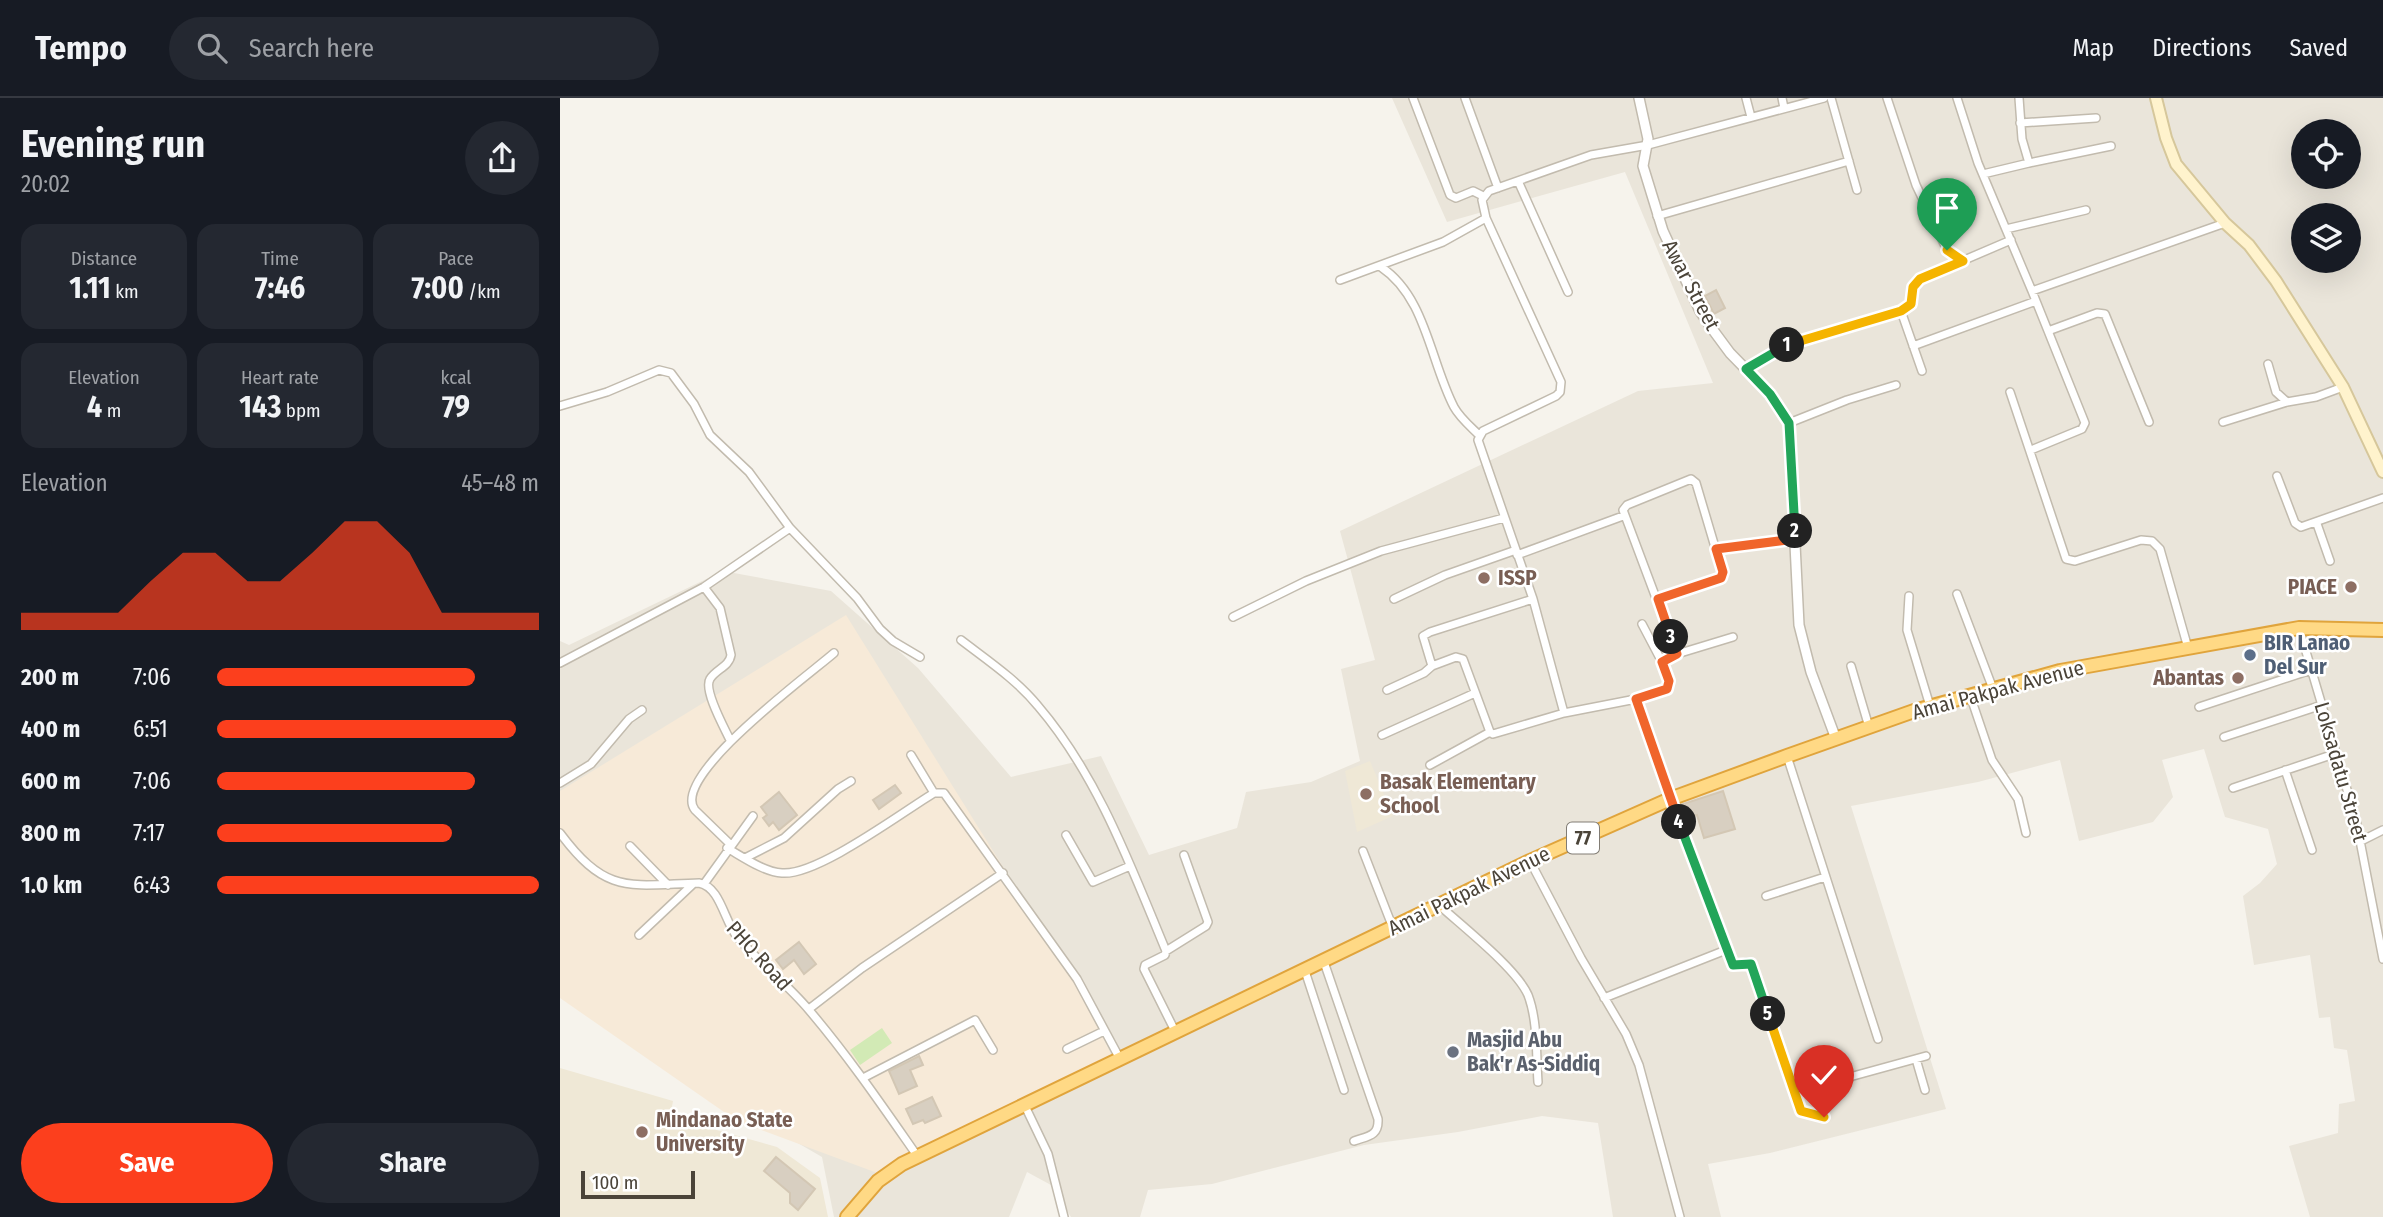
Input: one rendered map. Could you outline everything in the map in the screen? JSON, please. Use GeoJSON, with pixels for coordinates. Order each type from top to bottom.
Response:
{"type":"FeatureCollection","features":[{"type":"Feature","properties":{"kind":"highway","name":"Amai Pakpak Avenue"},"geometry":{"type":"LineString","coordinates":[[847,1217],[881,1178],[918,1157],[1530,861],[1671,799],[1930,706],[2060,671],[2299,628],[2383,630]]}},
{"type":"Feature","properties":{"kind":"main road"},"geometry":{"type":"LineString","coordinates":[[2156,98],[2176,164],[2190,184],[2261,261],[2343,387],[2383,472]]}},
{"type":"Feature","properties":{"kind":"street"},"geometry":{"type":"LineString","coordinates":[[1413,98],[1450,195],[1456,198],[1473,191],[1483,196]]}},
{"type":"Feature","properties":{"kind":"street"},"geometry":{"type":"LineString","coordinates":[[1465,98],[1498,188]]}},
{"type":"Feature","properties":{"kind":"street","name":"Awar Street"},"geometry":{"type":"LineString","coordinates":[[1639,98],[1648,145],[1643,166],[1657,216],[1700,311],[1730,353],[1770,394],[1789,423]]}},
{"type":"Feature","properties":{"kind":"street"},"geometry":{"type":"LineString","coordinates":[[1746,98],[1751,117]]}},
{"type":"Feature","properties":{"kind":"street"},"geometry":{"type":"LineString","coordinates":[[1782,98],[1784,108]]}},
{"type":"Feature","properties":{"kind":"street"},"geometry":{"type":"LineString","coordinates":[[1483,196],[1498,188],[1591,155],[1648,145],[1824,98]]}},
{"type":"Feature","properties":{"kind":"street"},"geometry":{"type":"LineString","coordinates":[[1831,98],[1857,190]]}},
{"type":"Feature","properties":{"kind":"street"},"geometry":{"type":"LineString","coordinates":[[1888,98],[1916,185],[1947,250],[1963,261]]}},
{"type":"Feature","properties":{"kind":"street"},"geometry":{"type":"LineString","coordinates":[[1957,98],[1983,174],[2085,424],[2082,429],[2031,450]]}},
{"type":"Feature","properties":{"kind":"street"},"geometry":{"type":"LineString","coordinates":[[2019,98],[2020,123],[2029,163]]}},
{"type":"Feature","properties":{"kind":"street"},"geometry":{"type":"LineString","coordinates":[[2020,123],[2096,118]]}},
{"type":"Feature","properties":{"kind":"street"},"geometry":{"type":"LineString","coordinates":[[1983,174],[2111,146]]}},
{"type":"Feature","properties":{"kind":"street"},"geometry":{"type":"LineString","coordinates":[[1657,216],[1849,161]]}},
{"type":"Feature","properties":{"kind":"street"},"geometry":{"type":"LineString","coordinates":[[1518,181],[1568,292]]}},
{"type":"Feature","properties":{"kind":"street"},"geometry":{"type":"LineString","coordinates":[[1479,435],[1556,396],[1561,388],[1486,218],[1483,196]]}},
{"type":"Feature","properties":{"kind":"street"},"geometry":{"type":"LineString","coordinates":[[2006,229],[2086,210]]}},
{"type":"Feature","properties":{"kind":"street"},"geometry":{"type":"LineString","coordinates":[[1340,280],[1443,242],[1486,218]]}},
{"type":"Feature","properties":{"kind":"street"},"geometry":{"type":"LineString","coordinates":[[2032,291],[2225,222]]}},
{"type":"Feature","properties":{"kind":"street"},"geometry":{"type":"LineString","coordinates":[[1746,369],[1781,347],[1901,311],[1912,303],[1913,287],[1920,279],[2011,240]]}},
{"type":"Feature","properties":{"kind":"street"},"geometry":{"type":"LineString","coordinates":[[1381,267],[1400,280],[1413,303],[1456,411],[1479,435],[1478,446],[1532,599],[1564,713]]}},
{"type":"Feature","properties":{"kind":"street"},"geometry":{"type":"LineString","coordinates":[[1913,346],[2036,301]]}},
{"type":"Feature","properties":{"kind":"street"},"geometry":{"type":"LineString","coordinates":[[1901,311],[1922,371]]}},
{"type":"Feature","properties":{"kind":"street"},"geometry":{"type":"LineString","coordinates":[[2048,331],[2097,313],[2105,314],[2149,422]]}},
{"type":"Feature","properties":{"kind":"street"},"geometry":{"type":"LineString","coordinates":[[2268,364],[2276,392],[2287,402]]}},
{"type":"Feature","properties":{"kind":"street"},"geometry":{"type":"LineString","coordinates":[[560,406],[607,392],[659,370],[671,373],[694,404],[710,435],[749,472],[790,528],[857,598],[880,629],[893,641],[920,657]]}},
{"type":"Feature","properties":{"kind":"street"},"geometry":{"type":"LineString","coordinates":[[1836,739],[1802,642],[1797,601],[1789,423],[1847,400],[1896,385]]}},
{"type":"Feature","properties":{"kind":"street"},"geometry":{"type":"LineString","coordinates":[[2223,422],[2343,387]]}},
{"type":"Feature","properties":{"kind":"street"},"geometry":{"type":"LineString","coordinates":[[2010,392],[2066,559],[2076,561],[2141,540],[2152,541],[2160,549],[2188,648]]}},
{"type":"Feature","properties":{"kind":"street"},"geometry":{"type":"LineString","coordinates":[[2277,476],[2295,523],[2301,527],[2317,524],[2383,498]]}},
{"type":"Feature","properties":{"kind":"street"},"geometry":{"type":"LineString","coordinates":[[1658,599],[1721,578],[1723,572],[1696,483],[1690,479],[1627,505],[1623,510],[1623,516],[1658,599],[1677,654]]}},
{"type":"Feature","properties":{"kind":"street"},"geometry":{"type":"LineString","coordinates":[[1394,599],[1445,575],[1623,516]]}},
{"type":"Feature","properties":{"kind":"street"},"geometry":{"type":"LineString","coordinates":[[1233,617],[1306,581],[1381,551],[1504,518]]}},
{"type":"Feature","properties":{"kind":"street"},"geometry":{"type":"LineString","coordinates":[[2317,524],[2330,561]]}},
{"type":"Feature","properties":{"kind":"street"},"geometry":{"type":"LineString","coordinates":[[560,663],[704,587],[790,528]]}},
{"type":"Feature","properties":{"kind":"street"},"geometry":{"type":"LineString","coordinates":[[1716,549],[1795,539]]}},
{"type":"Feature","properties":{"kind":"street"},"geometry":{"type":"LineString","coordinates":[[704,587],[720,608],[731,655],[729,662],[710,678],[708,685],[730,740]]}},
{"type":"Feature","properties":{"kind":"street"},"geometry":{"type":"LineString","coordinates":[[1957,594],[1993,689]]}},
{"type":"Feature","properties":{"kind":"street"},"geometry":{"type":"LineString","coordinates":[[1909,596],[1907,630],[1930,706]]}},
{"type":"Feature","properties":{"kind":"street"},"geometry":{"type":"LineString","coordinates":[[1432,666],[1423,636],[1532,599]]}},
{"type":"Feature","properties":{"kind":"street"},"geometry":{"type":"LineString","coordinates":[[1430,765],[1490,732],[1502,734],[1564,713],[1636,699],[1667,689],[1669,681],[1662,662],[1642,624]]}},
{"type":"Feature","properties":{"kind":"street","name":"Loksadatu Street"},"geometry":{"type":"LineString","coordinates":[[2299,628],[2361,841],[2383,958]]}},
{"type":"Feature","properties":{"kind":"street"},"geometry":{"type":"LineString","coordinates":[[1662,662],[1677,654],[1733,637]]}},
{"type":"Feature","properties":{"kind":"street"},"geometry":{"type":"LineString","coordinates":[[961,640],[1022,690],[1057,730],[1088,782],[1130,866],[1166,951]]}},
{"type":"Feature","properties":{"kind":"street"},"geometry":{"type":"LineString","coordinates":[[834,653],[730,740],[704,774],[690,800],[729,846],[745,858],[778,873],[799,873],[861,839],[934,793],[948,797],[1077,979],[1120,1059]]}},
{"type":"Feature","properties":{"kind":"street"},"geometry":{"type":"LineString","coordinates":[[1387,690],[1424,673],[1432,666],[1461,657],[1490,732]]}},
{"type":"Feature","properties":{"kind":"street"},"geometry":{"type":"LineString","coordinates":[[1851,666],[1869,727]]}},
{"type":"Feature","properties":{"kind":"street"},"geometry":{"type":"LineString","coordinates":[[2199,707],[2311,670]]}},
{"type":"Feature","properties":{"kind":"street"},"geometry":{"type":"LineString","coordinates":[[1382,735],[1475,693]]}},
{"type":"Feature","properties":{"kind":"street"},"geometry":{"type":"LineString","coordinates":[[1970,695],[1992,760],[2018,799],[2026,833]]}},
{"type":"Feature","properties":{"kind":"street"},"geometry":{"type":"LineString","coordinates":[[1636,699],[1726,950],[1734,966],[1747,962],[1752,966],[1801,1111],[1824,1117]]}},
{"type":"Feature","properties":{"kind":"street"},"geometry":{"type":"LineString","coordinates":[[2224,737],[2322,705]]}},
{"type":"Feature","properties":{"kind":"street"},"geometry":{"type":"LineString","coordinates":[[560,783],[590,764],[629,719],[642,710]]}},
{"type":"Feature","properties":{"kind":"street"},"geometry":{"type":"LineString","coordinates":[[2233,788],[2337,753]]}},
{"type":"Feature","properties":{"kind":"street"},"geometry":{"type":"LineString","coordinates":[[911,755],[934,793]]}},
{"type":"Feature","properties":{"kind":"street"},"geometry":{"type":"LineString","coordinates":[[1787,756],[1878,1039]]}},
{"type":"Feature","properties":{"kind":"street"},"geometry":{"type":"LineString","coordinates":[[2285,770],[2312,850]]}},
{"type":"Feature","properties":{"kind":"street"},"geometry":{"type":"LineString","coordinates":[[745,858],[784,838],[838,789],[851,782]]}},
{"type":"Feature","properties":{"kind":"street"},"geometry":{"type":"LineString","coordinates":[[560,834],[573,851],[604,877],[631,886],[704,884],[753,816]]}},
{"type":"Feature","properties":{"kind":"street"},"geometry":{"type":"LineString","coordinates":[[2361,841],[2383,830]]}},
{"type":"Feature","properties":{"kind":"street"},"geometry":{"type":"LineString","coordinates":[[1066,835],[1093,882],[1130,866]]}},
{"type":"Feature","properties":{"kind":"street"},"geometry":{"type":"LineString","coordinates":[[630,846],[668,885]]}},
{"type":"Feature","properties":{"kind":"street"},"geometry":{"type":"LineString","coordinates":[[1363,851],[1393,928]]}},
{"type":"Feature","properties":{"kind":"street"},"geometry":{"type":"LineString","coordinates":[[1176,1033],[1144,969],[1208,922],[1184,855]]}},
{"type":"Feature","properties":{"kind":"street"},"geometry":{"type":"LineString","coordinates":[[1530,861],[1604,998],[1621,1023],[1639,1065],[1679,1217]]}},
{"type":"Feature","properties":{"kind":"street"},"geometry":{"type":"LineString","coordinates":[[808,1009],[862,968],[1003,873]]}},
{"type":"Feature","properties":{"kind":"street"},"geometry":{"type":"LineString","coordinates":[[1766,896],[1825,877]]}},
{"type":"Feature","properties":{"kind":"street"},"geometry":{"type":"LineString","coordinates":[[639,935],[693,884]]}},
{"type":"Feature","properties":{"kind":"street","name":"PHQ Road"},"geometry":{"type":"LineString","coordinates":[[704,884],[716,895],[733,932],[808,1009],[863,1078],[918,1157]]}},
{"type":"Feature","properties":{"kind":"street"},"geometry":{"type":"LineString","coordinates":[[1439,905],[1486,948],[1526,992],[1532,1015],[1538,1082]]}},
{"type":"Feature","properties":{"kind":"street"},"geometry":{"type":"LineString","coordinates":[[1604,998],[1726,950]]}},
{"type":"Feature","properties":{"kind":"street"},"geometry":{"type":"LineString","coordinates":[[1324,962],[1378,1119],[1378,1129],[1374,1134],[1354,1141]]}},
{"type":"Feature","properties":{"kind":"street"},"geometry":{"type":"LineString","coordinates":[[1305,971],[1344,1090]]}},
{"type":"Feature","properties":{"kind":"street"},"geometry":{"type":"LineString","coordinates":[[863,1078],[975,1020],[993,1051]]}},
{"type":"Feature","properties":{"kind":"street"},"geometry":{"type":"LineString","coordinates":[[1066,1049],[1104,1031]]}},
{"type":"Feature","properties":{"kind":"street"},"geometry":{"type":"LineString","coordinates":[[1795,1092],[1926,1056]]}},
{"type":"Feature","properties":{"kind":"street"},"geometry":{"type":"LineString","coordinates":[[1916,1059],[1924,1090]]}},
{"type":"Feature","properties":{"kind":"street"},"geometry":{"type":"LineString","coordinates":[[1025,1106],[1048,1154],[1064,1217]]}},
{"type":"Feature","properties":{"kind":"shaded area"},"geometry":{"type":"Polygon","coordinates":[[[1392,98],[2383,98],[2383,1217],[2310,1217],[2289,1146],[2338,1133],[2339,1104],[2355,1101],[2347,1050],[2334,1048],[2330,1017],[2319,1018],[2310,955],[2254,965],[2243,896],[2260,883],[2277,864],[2268,829],[2225,817],[2204,749],[2162,760],[2173,797],[2153,822],[2079,841],[2060,760],[1978,782],[1851,806],[1946,1109],[1770,1153],[1708,1164],[1721,1217],[1613,1217],[1598,1123],[1542,1116],[1458,1132],[1364,1145],[1212,1184],[1148,1190],[1140,1217],[1071,1217],[1051,1185],[1027,1172],[1009,1217],[834,1217],[822,1157],[706,1090],[560,986],[560,641],[569,645],[723,571],[831,591],[918,668],[1011,777],[1101,756],[1149,855],[1237,828],[1246,792],[1311,782],[1360,761],[1341,669],[1375,660],[1340,531],[1638,391],[1713,383],[1625,172],[1447,222],[1392,98]]]}},
{"type":"Feature","properties":{"kind":"shaded area"},"geometry":{"type":"Polygon","coordinates":[[[846,615],[1076,984],[1112,1056],[880,1174],[737,1121],[560,998],[560,791],[846,615]]]}},
{"type":"Feature","properties":{"kind":"shaded area","name":"Basak Elementary School"},"geometry":{"type":"Polygon","coordinates":[[[1370,761],[1393,816],[1357,832],[1345,771],[1370,761]]]}},
{"type":"Feature","properties":{"kind":"shaded area","name":"Mindanao State University"},"geometry":{"type":"Polygon","coordinates":[[[560,1068],[673,1101],[670,1117],[777,1147],[820,1178],[828,1217],[560,1217],[560,1068]]]}},
{"type":"Feature","properties":{"kind":"green space"},"geometry":{"type":"Polygon","coordinates":[[[882,1028],[892,1043],[860,1065],[850,1050],[882,1028]]]}},
{"type":"Feature","properties":{"kind":"building"},"geometry":{"type":"Polygon","coordinates":[[[1716,290],[1725,308],[1714,314],[1705,296],[1716,290]]]}},
{"type":"Feature","properties":{"kind":"building"},"geometry":{"type":"Polygon","coordinates":[[[895,785],[901,793],[879,809],[873,800],[895,785]]]}},
{"type":"Feature","properties":{"kind":"building"},"geometry":{"type":"Polygon","coordinates":[[[1723,791],[1735,829],[1704,838],[1697,815],[1687,818],[1680,805],[1723,791]]]}},
{"type":"Feature","properties":{"kind":"building"},"geometry":{"type":"Polygon","coordinates":[[[779,792],[797,815],[779,830],[773,822],[769,826],[763,818],[767,815],[761,807],[779,792]]]}},
{"type":"Feature","properties":{"kind":"building"},"geometry":{"type":"Polygon","coordinates":[[[799,942],[816,964],[804,974],[794,960],[783,969],[776,960],[799,942]]]}},
{"type":"Feature","properties":{"kind":"building"},"geometry":{"type":"Polygon","coordinates":[[[919,1056],[923,1065],[910,1070],[917,1086],[899,1094],[889,1071],[919,1056]]]}},
{"type":"Feature","properties":{"kind":"building"},"geometry":{"type":"Polygon","coordinates":[[[932,1097],[941,1116],[925,1123],[923,1120],[913,1124],[906,1109],[932,1097]]]}},
{"type":"Feature","properties":{"kind":"building"},"geometry":{"type":"Polygon","coordinates":[[[776,1157],[815,1189],[798,1210],[790,1203],[790,1193],[764,1171],[776,1157]]]}},
{"type":"Feature","properties":{"kind":"place","name":"ISSP"},"geometry":{"type":"Point","coordinates":[1484,578]}},
{"type":"Feature","properties":{"kind":"place","name":"PIACE"},"geometry":{"type":"Point","coordinates":[2351,587]}},
{"type":"Feature","properties":{"kind":"place","name":"BIR Lanao Del Sur"},"geometry":{"type":"Point","coordinates":[2250,655]}},
{"type":"Feature","properties":{"kind":"place","name":"Abantas"},"geometry":{"type":"Point","coordinates":[2238,678]}},
{"type":"Feature","properties":{"kind":"place","name":"Basak Elementary School"},"geometry":{"type":"Point","coordinates":[1366,794]}},
{"type":"Feature","properties":{"kind":"place","name":"Masjid Abu Bak'r As-Siddiq"},"geometry":{"type":"Point","coordinates":[1453,1052]}},
{"type":"Feature","properties":{"kind":"place","name":"Mindanao State University"},"geometry":{"type":"Point","coordinates":[642,1132]}},
{"type":"Feature","properties":{"kind":"route"},"geometry":{"type":"LineString","coordinates":[[1824,1117],[1801,1111],[1752,966],[1747,962],[1734,966],[1726,950],[1636,699],[1667,689],[1669,681],[1662,662],[1677,654],[1658,599],[1684,588],[1721,578],[1723,572],[1716,549],[1752,542],[1795,539],[1789,423],[1781,407],[1746,369],[1781,347],[1901,311],[1912,303],[1913,287],[1920,279],[1963,261],[1947,250]]}}]}
